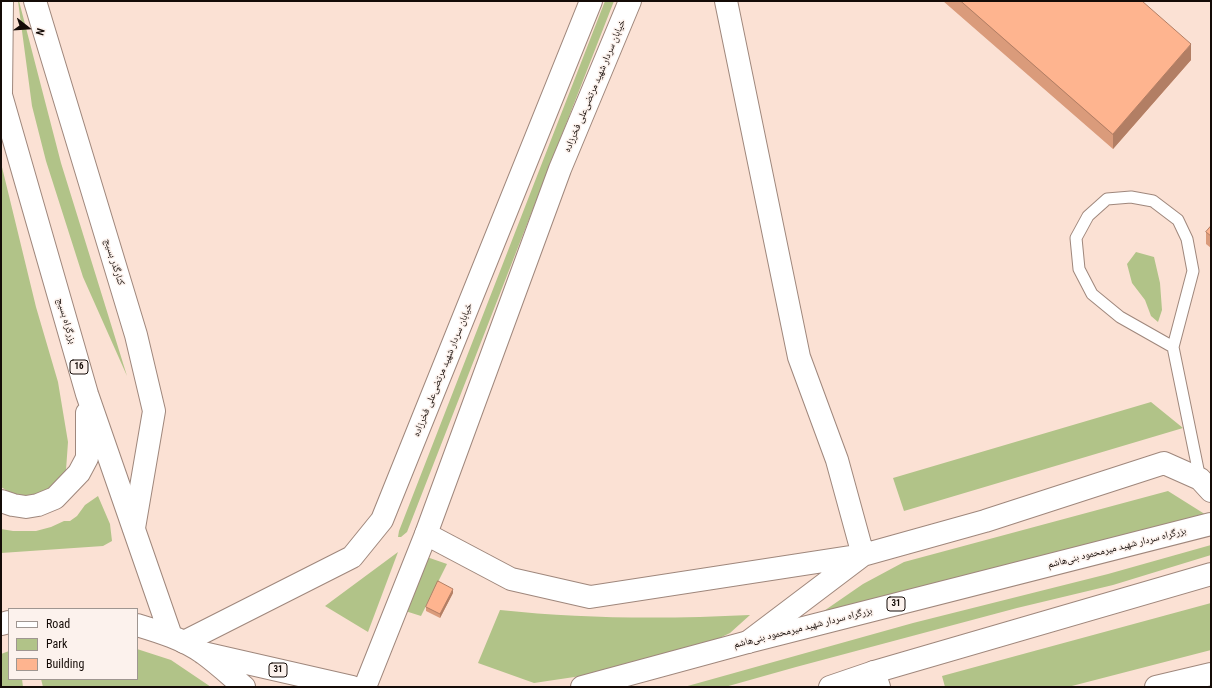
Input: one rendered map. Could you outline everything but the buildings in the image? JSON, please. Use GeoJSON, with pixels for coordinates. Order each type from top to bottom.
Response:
{"type":"FeatureCollection","features":[{"type":"Feature","properties":{"kind":"main road","name":"بزرگراه بسیج"},"geometry":{"type":"LineString","coordinates":[[2,1],[1,94],[87,394],[134,528],[178,639]]}},
{"type":"Feature","properties":{"kind":"main road","name":"کنارگذر بسیج"},"geometry":{"type":"LineString","coordinates":[[35,1],[136,335],[154,411],[134,528]]}},
{"type":"Feature","properties":{"kind":"main road","name":"خیابان سردار شهید مرتضی‌علی فخرزاده"},"geometry":{"type":"LineString","coordinates":[[178,639],[352,557],[382,520],[591,1]]}},
{"type":"Feature","properties":{"kind":"main road","name":"خیابان سردار شهید مرتضی‌علی فخرزاده"},"geometry":{"type":"LineString","coordinates":[[365,687],[426,534],[560,169],[630,1]]}},
{"type":"Feature","properties":{"kind":"main road"},"geometry":{"type":"LineString","coordinates":[[726,1],[799,357],[837,460],[863,555]]}},
{"type":"Feature","properties":{"kind":"main road"},"geometry":{"type":"LineString","coordinates":[[1,501],[26,507],[38,505],[55,498],[79,473],[87,458],[87,394]]}},
{"type":"Feature","properties":{"kind":"main road"},"geometry":{"type":"LineString","coordinates":[[426,534],[511,579],[590,597],[863,555],[985,521],[1164,463],[1206,485]]}},
{"type":"Feature","properties":{"kind":"main road","name":"بزرگراه سردار شهید میرمحمود بنی‌هاشم"},"geometry":{"type":"LineString","coordinates":[[582,687],[748,642],[1211,524]]}},
{"type":"Feature","properties":{"kind":"main road"},"geometry":{"type":"LineString","coordinates":[[748,642],[863,555]]}},
{"type":"Feature","properties":{"kind":"main road"},"geometry":{"type":"LineString","coordinates":[[830,687],[876,679],[1211,574]]}},
{"type":"Feature","properties":{"kind":"main road"},"geometry":{"type":"LineString","coordinates":[[138,625],[178,639],[203,653],[244,687]]}},
{"type":"Feature","properties":{"kind":"main road","name":"31"},"geometry":{"type":"LineString","coordinates":[[203,653],[352,687]]}},
{"type":"Feature","properties":{"kind":"main road"},"geometry":{"type":"LineString","coordinates":[[1156,687],[1211,674]]}},
{"type":"Feature","properties":{"kind":"lane"},"geometry":{"type":"LineString","coordinates":[[1173,347],[1120,318],[1092,294],[1079,268],[1076,238],[1088,216],[1107,199],[1131,197],[1153,201],[1178,220],[1187,239],[1193,271],[1173,347],[1206,485]]}},
{"type":"Feature","properties":{"kind":"green space"},"geometry":{"type":"Polygon","coordinates":[[[18,1],[61,163],[127,376],[83,277],[46,161],[32,106],[18,1]]]}},
{"type":"Feature","properties":{"kind":"green space"},"geometry":{"type":"Polygon","coordinates":[[[605,1],[614,1],[407,532],[401,537],[398,537],[399,531],[605,1]]]}},
{"type":"Feature","properties":{"kind":"green space"},"geometry":{"type":"Polygon","coordinates":[[[1,163],[36,307],[58,382],[68,442],[66,470],[60,480],[41,494],[27,497],[11,493],[1,487],[1,163]]]}},
{"type":"Feature","properties":{"kind":"green space"},"geometry":{"type":"Polygon","coordinates":[[[1136,252],[1154,257],[1160,283],[1162,310],[1158,322],[1151,316],[1145,300],[1132,283],[1127,264],[1136,252]]]}},
{"type":"Feature","properties":{"kind":"green space"},"geometry":{"type":"Polygon","coordinates":[[[1151,402],[1183,428],[904,511],[893,478],[1151,402]]]}},
{"type":"Feature","properties":{"kind":"green space"},"geometry":{"type":"Polygon","coordinates":[[[1168,491],[1211,518],[805,624],[863,584],[904,562],[1168,491]]]}},
{"type":"Feature","properties":{"kind":"green space"},"geometry":{"type":"Polygon","coordinates":[[[98,496],[110,524],[112,541],[103,546],[1,553],[1,529],[13,531],[36,531],[51,527],[64,521],[70,521],[77,516],[85,505],[98,496]]]}},
{"type":"Feature","properties":{"kind":"green space"},"geometry":{"type":"Polygon","coordinates":[[[1211,545],[1211,555],[1113,585],[1017,608],[725,687],[684,687],[913,623],[1108,574],[1211,545]]]}},
{"type":"Feature","properties":{"kind":"green space"},"geometry":{"type":"Polygon","coordinates":[[[398,552],[368,632],[325,606],[398,552]]]}},
{"type":"Feature","properties":{"kind":"green space"},"geometry":{"type":"Polygon","coordinates":[[[421,555],[447,564],[421,616],[399,609],[421,555]]]}},
{"type":"Feature","properties":{"kind":"green space"},"geometry":{"type":"Polygon","coordinates":[[[1211,603],[1211,650],[1068,687],[945,687],[942,676],[1211,603]]]}},
{"type":"Feature","properties":{"kind":"green space"},"geometry":{"type":"Polygon","coordinates":[[[500,610],[594,617],[688,617],[750,615],[730,633],[695,650],[581,676],[534,683],[478,663],[500,610]]]}},
{"type":"Feature","properties":{"kind":"green space"},"geometry":{"type":"Polygon","coordinates":[[[138,649],[171,660],[211,687],[43,687],[41,680],[138,680],[138,649]]]}},
{"type":"Feature","properties":{"kind":"green space"},"geometry":{"type":"Polygon","coordinates":[[[8,651],[8,680],[22,680],[23,687],[1,687],[1,654],[8,651]]]}}]}
